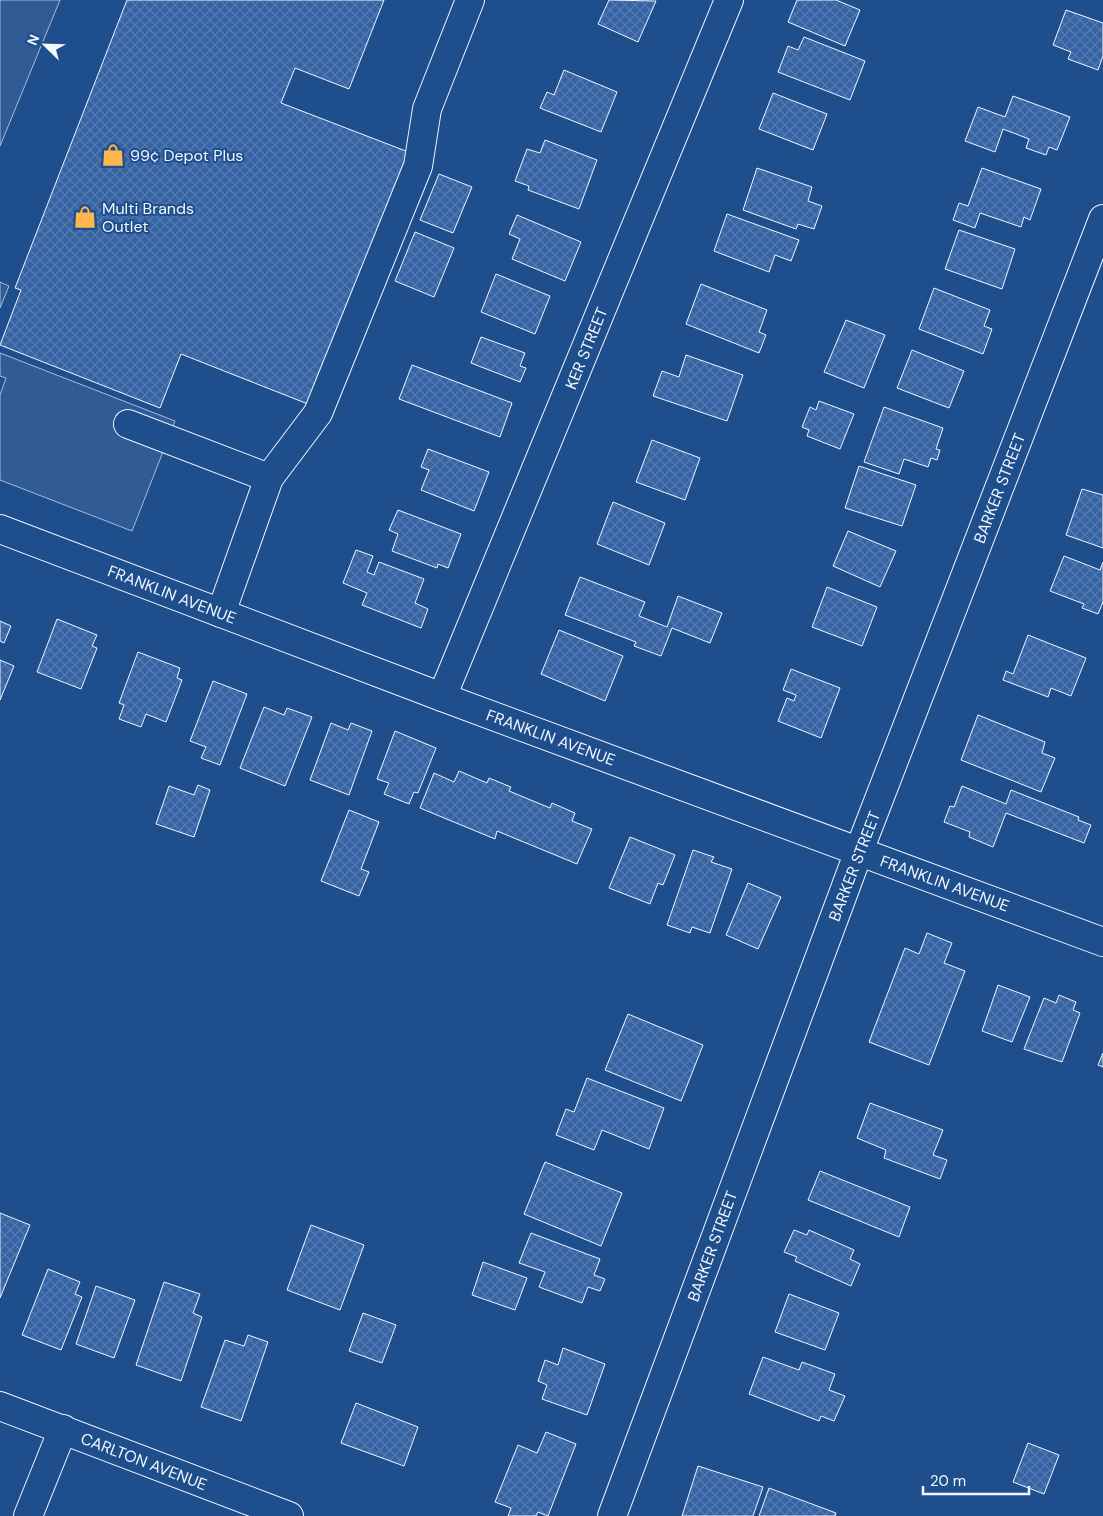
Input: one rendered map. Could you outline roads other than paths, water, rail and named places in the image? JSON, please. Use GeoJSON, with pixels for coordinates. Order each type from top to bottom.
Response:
{"type":"FeatureCollection","features":[{"type":"Feature","properties":{"kind":"street"},"geometry":{"type":"LineString","coordinates":[[221,612],[269,478],[318,414],[418,166],[426,109],[470,0]]}},
{"type":"Feature","properties":{"kind":"street","name":"KER STREET"},"geometry":{"type":"LineString","coordinates":[[442,697],[729,0]]}},
{"type":"Feature","properties":{"kind":"street","name":"BARKER STREET"},"geometry":{"type":"LineString","coordinates":[[612,1516],[859,852],[1103,219]]}},
{"type":"Feature","properties":{"kind":"street"},"geometry":{"type":"LineString","coordinates":[[128,424],[269,478]]}},
{"type":"Feature","properties":{"kind":"street","name":"FRANKLIN AVENUE"},"geometry":{"type":"LineString","coordinates":[[0,529],[442,697],[1103,942]]}},
{"type":"Feature","properties":{"kind":"street","name":"CARLTON AVENUE"},"geometry":{"type":"LineString","coordinates":[[0,1406],[288,1516]]}},
{"type":"Feature","properties":{"kind":"street"},"geometry":{"type":"LineString","coordinates":[[28,1516],[63,1429]]}},
{"type":"Feature","properties":{"kind":"place","name":"99¢ Depot Plus"},"geometry":{"type":"Point","coordinates":[113,155]}},
{"type":"Feature","properties":{"kind":"place","name":"Multi Brands Outlet"},"geometry":{"type":"Point","coordinates":[85,217]}}]}
